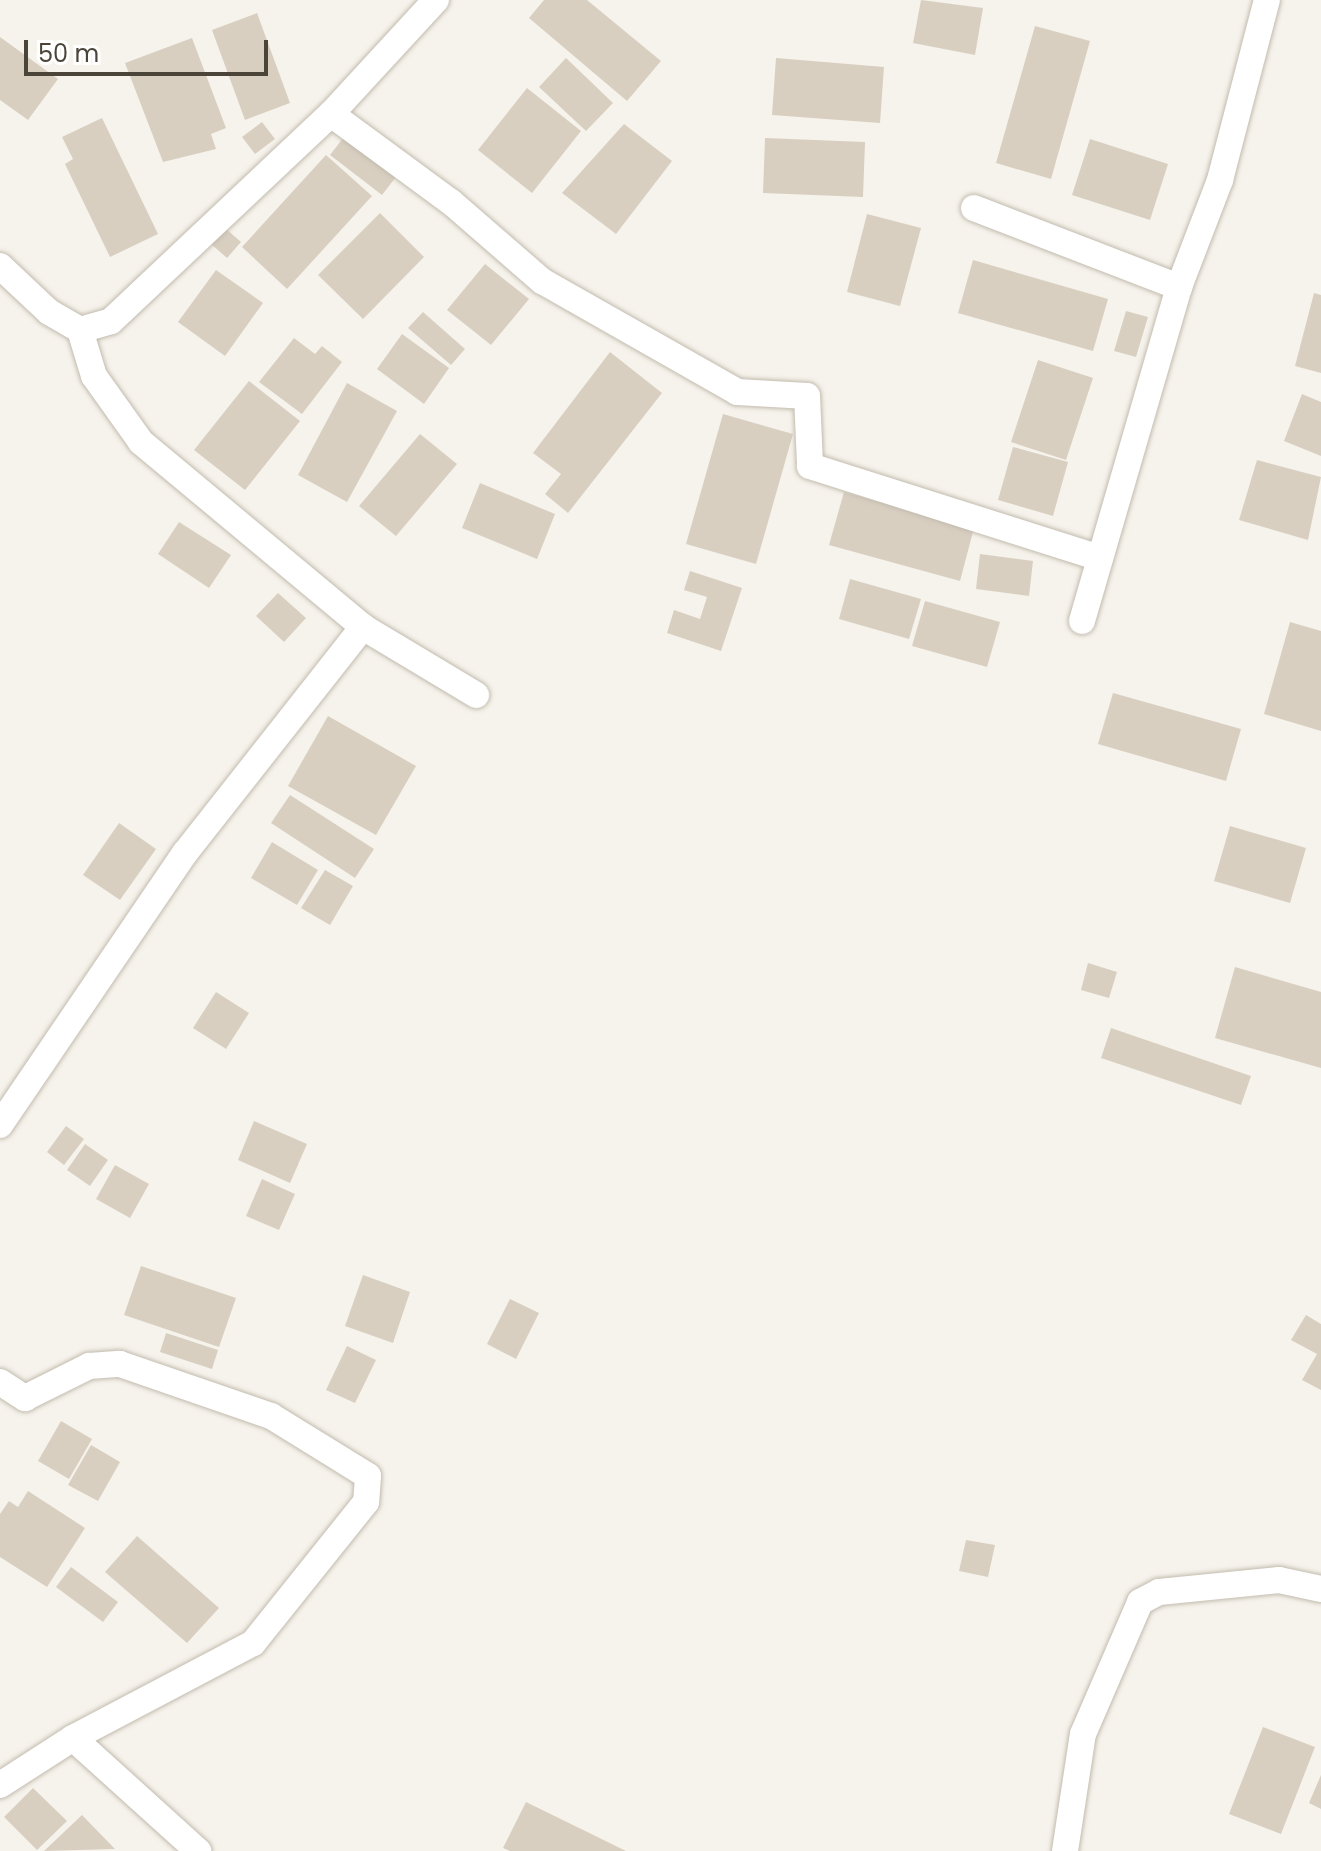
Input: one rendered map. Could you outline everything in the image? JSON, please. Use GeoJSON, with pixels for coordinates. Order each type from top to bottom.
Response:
{"type":"FeatureCollection","features":[{"type":"Feature","properties":{"kind":"street"},"geometry":{"type":"LineString","coordinates":[[80,330],[111,321],[331,114],[436,0]]}},
{"type":"Feature","properties":{"kind":"street"},"geometry":{"type":"LineString","coordinates":[[1082,621],[1179,287],[1220,180],[1267,0]]}},
{"type":"Feature","properties":{"kind":"street"},"geometry":{"type":"LineString","coordinates":[[331,114],[451,202],[542,281],[737,392],[807,396],[810,466],[1100,558]]}},
{"type":"Feature","properties":{"kind":"street"},"geometry":{"type":"LineString","coordinates":[[974,208],[1179,287]]}},
{"type":"Feature","properties":{"kind":"street"},"geometry":{"type":"LineString","coordinates":[[0,266],[49,312],[80,330],[94,376],[141,442],[363,627],[476,695]]}},
{"type":"Feature","properties":{"kind":"street"},"geometry":{"type":"LineString","coordinates":[[0,1125],[185,853],[363,627]]}},
{"type":"Feature","properties":{"kind":"street"},"geometry":{"type":"LineString","coordinates":[[0,1382],[25,1398],[89,1366],[120,1364],[271,1416],[368,1476],[366,1502],[253,1643],[73,1738],[0,1785]]}},
{"type":"Feature","properties":{"kind":"street"},"geometry":{"type":"LineString","coordinates":[[1065,1851],[1083,1734],[1140,1602],[1159,1592],[1279,1580],[1321,1589]]}},
{"type":"Feature","properties":{"kind":"street"},"geometry":{"type":"LineString","coordinates":[[73,1738],[198,1851]]}},
{"type":"Feature","properties":{"kind":"building"},"geometry":{"type":"Polygon","coordinates":[[[544,0],[587,0],[661,61],[627,101],[529,18],[544,0]]]}},
{"type":"Feature","properties":{"kind":"building"},"geometry":{"type":"Polygon","coordinates":[[[921,0],[983,8],[975,55],[913,43],[921,0]]]}},
{"type":"Feature","properties":{"kind":"building"},"geometry":{"type":"Polygon","coordinates":[[[257,13],[290,103],[245,120],[212,30],[257,13]]]}},
{"type":"Feature","properties":{"kind":"building"},"geometry":{"type":"Polygon","coordinates":[[[1035,26],[1090,41],[1051,179],[996,163],[1035,26]]]}},
{"type":"Feature","properties":{"kind":"building"},"geometry":{"type":"Polygon","coordinates":[[[0,37],[58,79],[28,120],[0,100],[0,37]]]}},
{"type":"Feature","properties":{"kind":"building"},"geometry":{"type":"Polygon","coordinates":[[[192,38],[226,128],[211,134],[216,149],[163,162],[125,63],[192,38]]]}},
{"type":"Feature","properties":{"kind":"building"},"geometry":{"type":"Polygon","coordinates":[[[566,58],[613,103],[586,131],[539,87],[566,58]]]}},
{"type":"Feature","properties":{"kind":"building"},"geometry":{"type":"Polygon","coordinates":[[[776,58],[884,67],[880,123],[772,115],[776,58]]]}},
{"type":"Feature","properties":{"kind":"building"},"geometry":{"type":"Polygon","coordinates":[[[527,88],[581,131],[532,193],[478,150],[527,88]]]}},
{"type":"Feature","properties":{"kind":"building"},"geometry":{"type":"Polygon","coordinates":[[[102,118],[158,234],[110,257],[65,164],[73,159],[62,137],[102,118]]]}},
{"type":"Feature","properties":{"kind":"building"},"geometry":{"type":"Polygon","coordinates":[[[262,122],[275,139],[255,154],[242,137],[262,122]]]}},
{"type":"Feature","properties":{"kind":"building"},"geometry":{"type":"Polygon","coordinates":[[[624,124],[672,161],[616,234],[562,193],[624,124]]]}},
{"type":"Feature","properties":{"kind":"building"},"geometry":{"type":"Polygon","coordinates":[[[347,133],[399,173],[382,195],[330,155],[347,133]]]}},
{"type":"Feature","properties":{"kind":"building"},"geometry":{"type":"Polygon","coordinates":[[[765,138],[865,142],[863,197],[763,193],[765,138]]]}},
{"type":"Feature","properties":{"kind":"building"},"geometry":{"type":"Polygon","coordinates":[[[1090,139],[1168,164],[1150,220],[1072,195],[1090,139]]]}},
{"type":"Feature","properties":{"kind":"building"},"geometry":{"type":"Polygon","coordinates":[[[326,155],[372,196],[287,289],[242,247],[326,155]]]}},
{"type":"Feature","properties":{"kind":"building"},"geometry":{"type":"Polygon","coordinates":[[[380,213],[424,257],[363,319],[318,275],[380,213]]]}},
{"type":"Feature","properties":{"kind":"building"},"geometry":{"type":"Polygon","coordinates":[[[867,214],[921,228],[900,306],[847,292],[867,214]]]}},
{"type":"Feature","properties":{"kind":"building"},"geometry":{"type":"Polygon","coordinates":[[[225,228],[241,242],[227,258],[211,244],[225,228]]]}},
{"type":"Feature","properties":{"kind":"building"},"geometry":{"type":"Polygon","coordinates":[[[973,260],[1108,299],[1093,351],[958,313],[973,260]]]}},
{"type":"Feature","properties":{"kind":"building"},"geometry":{"type":"Polygon","coordinates":[[[485,264],[529,299],[491,345],[447,310],[485,264]]]}},
{"type":"Feature","properties":{"kind":"building"},"geometry":{"type":"Polygon","coordinates":[[[216,270],[263,303],[225,356],[178,322],[216,270]]]}},
{"type":"Feature","properties":{"kind":"building"},"geometry":{"type":"Polygon","coordinates":[[[1314,293],[1321,295],[1321,373],[1295,366],[1314,293]]]}},
{"type":"Feature","properties":{"kind":"building"},"geometry":{"type":"Polygon","coordinates":[[[1126,311],[1148,317],[1136,357],[1114,351],[1126,311]]]}},
{"type":"Feature","properties":{"kind":"building"},"geometry":{"type":"Polygon","coordinates":[[[423,312],[465,349],[451,365],[408,328],[423,312]]]}},
{"type":"Feature","properties":{"kind":"building"},"geometry":{"type":"Polygon","coordinates":[[[402,334],[449,368],[424,404],[377,369],[402,334]]]}},
{"type":"Feature","properties":{"kind":"building"},"geometry":{"type":"Polygon","coordinates":[[[294,338],[315,354],[322,346],[342,362],[302,414],[259,382],[294,338]]]}},
{"type":"Feature","properties":{"kind":"building"},"geometry":{"type":"Polygon","coordinates":[[[610,352],[662,393],[568,513],[545,494],[561,474],[533,453],[610,352]]]}},
{"type":"Feature","properties":{"kind":"building"},"geometry":{"type":"Polygon","coordinates":[[[1038,360],[1093,378],[1066,460],[1011,442],[1038,360]]]}},
{"type":"Feature","properties":{"kind":"building"},"geometry":{"type":"Polygon","coordinates":[[[249,381],[300,421],[245,490],[194,450],[249,381]]]}},
{"type":"Feature","properties":{"kind":"building"},"geometry":{"type":"Polygon","coordinates":[[[347,383],[397,411],[347,502],[298,475],[347,383]]]}},
{"type":"Feature","properties":{"kind":"building"},"geometry":{"type":"Polygon","coordinates":[[[1302,394],[1321,402],[1321,456],[1284,441],[1302,394]]]}},
{"type":"Feature","properties":{"kind":"building"},"geometry":{"type":"Polygon","coordinates":[[[723,414],[793,434],[756,564],[686,544],[723,414]]]}},
{"type":"Feature","properties":{"kind":"building"},"geometry":{"type":"Polygon","coordinates":[[[420,434],[457,464],[396,536],[359,506],[420,434]]]}},
{"type":"Feature","properties":{"kind":"building"},"geometry":{"type":"Polygon","coordinates":[[[1013,447],[1068,462],[1053,516],[998,500],[1013,447]]]}},
{"type":"Feature","properties":{"kind":"building"},"geometry":{"type":"Polygon","coordinates":[[[1257,460],[1321,477],[1308,540],[1239,520],[1257,460]]]}},
{"type":"Feature","properties":{"kind":"building"},"geometry":{"type":"Polygon","coordinates":[[[480,483],[555,514],[537,559],[462,528],[480,483]]]}},
{"type":"Feature","properties":{"kind":"building"},"geometry":{"type":"Polygon","coordinates":[[[844,492],[974,528],[960,581],[829,545],[844,492]]]}},
{"type":"Feature","properties":{"kind":"building"},"geometry":{"type":"Polygon","coordinates":[[[179,522],[231,555],[209,588],[158,554],[179,522]]]}},
{"type":"Feature","properties":{"kind":"building"},"geometry":{"type":"Polygon","coordinates":[[[980,554],[1033,561],[1029,596],[976,589],[980,554]]]}},
{"type":"Feature","properties":{"kind":"building"},"geometry":{"type":"Polygon","coordinates":[[[690,571],[742,588],[721,651],[667,633],[674,610],[700,619],[707,597],[684,590],[690,571]]]}},
{"type":"Feature","properties":{"kind":"building"},"geometry":{"type":"Polygon","coordinates":[[[850,579],[921,599],[909,639],[839,619],[850,579]]]}},
{"type":"Feature","properties":{"kind":"building"},"geometry":{"type":"Polygon","coordinates":[[[278,593],[306,618],[284,642],[256,616],[278,593]]]}},
{"type":"Feature","properties":{"kind":"building"},"geometry":{"type":"Polygon","coordinates":[[[925,601],[1000,622],[987,667],[912,646],[925,601]]]}},
{"type":"Feature","properties":{"kind":"building"},"geometry":{"type":"Polygon","coordinates":[[[1290,622],[1321,631],[1321,731],[1264,714],[1290,622]]]}},
{"type":"Feature","properties":{"kind":"building"},"geometry":{"type":"Polygon","coordinates":[[[1113,693],[1241,729],[1226,781],[1098,744],[1113,693]]]}},
{"type":"Feature","properties":{"kind":"building"},"geometry":{"type":"Polygon","coordinates":[[[328,716],[416,766],[376,835],[288,786],[328,716]]]}},
{"type":"Feature","properties":{"kind":"building"},"geometry":{"type":"Polygon","coordinates":[[[290,795],[374,849],[355,878],[271,823],[290,795]]]}},
{"type":"Feature","properties":{"kind":"building"},"geometry":{"type":"Polygon","coordinates":[[[119,823],[156,849],[120,900],[83,875],[119,823]]]}},
{"type":"Feature","properties":{"kind":"building"},"geometry":{"type":"Polygon","coordinates":[[[1230,826],[1306,848],[1290,903],[1214,881],[1230,826]]]}},
{"type":"Feature","properties":{"kind":"building"},"geometry":{"type":"Polygon","coordinates":[[[272,842],[318,870],[297,905],[251,878],[272,842]]]}},
{"type":"Feature","properties":{"kind":"building"},"geometry":{"type":"Polygon","coordinates":[[[325,870],[353,886],[330,925],[301,908],[325,870]]]}},
{"type":"Feature","properties":{"kind":"building"},"geometry":{"type":"Polygon","coordinates":[[[1088,963],[1117,972],[1109,998],[1081,990],[1088,963]]]}},
{"type":"Feature","properties":{"kind":"building"},"geometry":{"type":"Polygon","coordinates":[[[1235,967],[1321,992],[1321,1068],[1215,1038],[1235,967]]]}},
{"type":"Feature","properties":{"kind":"building"},"geometry":{"type":"Polygon","coordinates":[[[216,992],[249,1013],[226,1049],[193,1028],[216,992]]]}},
{"type":"Feature","properties":{"kind":"building"},"geometry":{"type":"Polygon","coordinates":[[[1111,1028],[1251,1076],[1241,1105],[1101,1058],[1111,1028]]]}},
{"type":"Feature","properties":{"kind":"building"},"geometry":{"type":"Polygon","coordinates":[[[254,1121],[307,1144],[290,1183],[238,1160],[254,1121]]]}},
{"type":"Feature","properties":{"kind":"building"},"geometry":{"type":"Polygon","coordinates":[[[66,1126],[84,1139],[64,1165],[47,1152],[66,1126]]]}},
{"type":"Feature","properties":{"kind":"building"},"geometry":{"type":"Polygon","coordinates":[[[85,1144],[108,1160],[90,1186],[67,1170],[85,1144]]]}},
{"type":"Feature","properties":{"kind":"building"},"geometry":{"type":"Polygon","coordinates":[[[115,1165],[149,1184],[130,1218],[96,1199],[115,1165]]]}},
{"type":"Feature","properties":{"kind":"building"},"geometry":{"type":"Polygon","coordinates":[[[262,1179],[295,1194],[279,1230],[246,1216],[262,1179]]]}},
{"type":"Feature","properties":{"kind":"building"},"geometry":{"type":"Polygon","coordinates":[[[141,1266],[236,1298],[219,1347],[124,1315],[141,1266]]]}},
{"type":"Feature","properties":{"kind":"building"},"geometry":{"type":"Polygon","coordinates":[[[363,1275],[410,1292],[393,1343],[345,1326],[363,1275]]]}},
{"type":"Feature","properties":{"kind":"building"},"geometry":{"type":"Polygon","coordinates":[[[510,1299],[539,1313],[516,1359],[487,1344],[510,1299]]]}},
{"type":"Feature","properties":{"kind":"building"},"geometry":{"type":"Polygon","coordinates":[[[1306,1315],[1321,1324],[1321,1390],[1302,1380],[1317,1354],[1291,1340],[1306,1315]]]}},
{"type":"Feature","properties":{"kind":"building"},"geometry":{"type":"Polygon","coordinates":[[[166,1333],[218,1350],[212,1369],[160,1352],[166,1333]]]}},
{"type":"Feature","properties":{"kind":"building"},"geometry":{"type":"Polygon","coordinates":[[[347,1346],[376,1360],[355,1403],[326,1390],[347,1346]]]}},
{"type":"Feature","properties":{"kind":"building"},"geometry":{"type":"Polygon","coordinates":[[[61,1421],[92,1439],[69,1479],[38,1461],[61,1421]]]}},
{"type":"Feature","properties":{"kind":"building"},"geometry":{"type":"Polygon","coordinates":[[[91,1445],[120,1462],[98,1501],[68,1485],[91,1445]]]}},
{"type":"Feature","properties":{"kind":"building"},"geometry":{"type":"Polygon","coordinates":[[[28,1491],[85,1528],[47,1587],[0,1557],[0,1514],[9,1501],[18,1507],[28,1491]]]}},
{"type":"Feature","properties":{"kind":"building"},"geometry":{"type":"Polygon","coordinates":[[[137,1536],[219,1608],[187,1643],[105,1572],[137,1536]]]}},
{"type":"Feature","properties":{"kind":"building"},"geometry":{"type":"Polygon","coordinates":[[[966,1540],[995,1545],[988,1577],[959,1571],[966,1540]]]}},
{"type":"Feature","properties":{"kind":"building"},"geometry":{"type":"Polygon","coordinates":[[[71,1567],[118,1602],[103,1622],[56,1587],[71,1567]]]}},
{"type":"Feature","properties":{"kind":"building"},"geometry":{"type":"Polygon","coordinates":[[[1263,1727],[1315,1747],[1281,1834],[1229,1814],[1263,1727]]]}},
{"type":"Feature","properties":{"kind":"building"},"geometry":{"type":"Polygon","coordinates":[[[1321,1775],[1321,1809],[1309,1803],[1321,1775]]]}},
{"type":"Feature","properties":{"kind":"building"},"geometry":{"type":"Polygon","coordinates":[[[33,1788],[67,1821],[37,1850],[4,1817],[33,1788]]]}},
{"type":"Feature","properties":{"kind":"building"},"geometry":{"type":"Polygon","coordinates":[[[526,1802],[626,1851],[510,1851],[503,1848],[526,1802]]]}},
{"type":"Feature","properties":{"kind":"building"},"geometry":{"type":"Polygon","coordinates":[[[82,1815],[115,1849],[44,1851],[82,1815]]]}}]}
